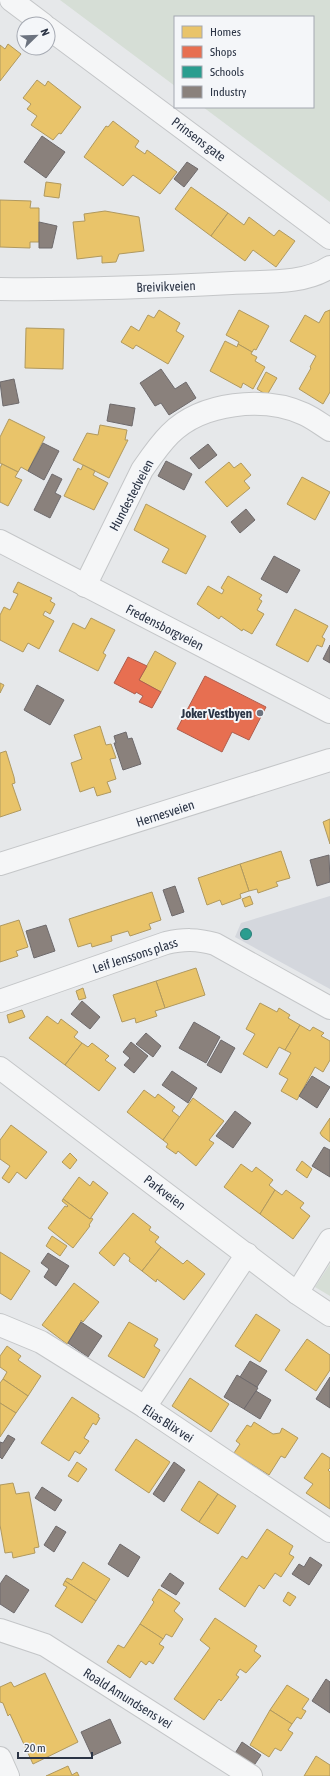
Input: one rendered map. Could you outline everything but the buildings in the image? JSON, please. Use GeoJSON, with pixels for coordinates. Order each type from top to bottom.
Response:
{"type":"FeatureCollection","features":[{"type":"Feature","properties":{"kind":"street"},"geometry":{"type":"LineString","coordinates":[[11,0],[32,16]]}},
{"type":"Feature","properties":{"kind":"street","name":"Prinsens gate"},"geometry":{"type":"LineString","coordinates":[[56,34],[330,238]]}},
{"type":"Feature","properties":{"kind":"street","name":"Breivikveien"},"geometry":{"type":"LineString","coordinates":[[0,289],[48,290],[204,284],[302,278],[330,267]]}},
{"type":"Feature","properties":{"kind":"street","name":"Hundestedveien"},"geometry":{"type":"LineString","coordinates":[[85,586],[142,470],[152,454],[171,433],[188,420],[215,409],[244,405],[275,406],[304,414],[330,430]]}},
{"type":"Feature","properties":{"kind":"street","name":"Fredensborgveien"},"geometry":{"type":"LineString","coordinates":[[0,541],[330,712]]}},
{"type":"Feature","properties":{"kind":"street","name":"Hernesveien"},"geometry":{"type":"LineString","coordinates":[[0,864],[330,760]]}},
{"type":"Feature","properties":{"kind":"street","name":"Leif Jenssons plass"},"geometry":{"type":"LineString","coordinates":[[0,1001],[166,943],[185,939],[201,940],[229,951],[330,1008]]}},
{"type":"Feature","properties":{"kind":"street","name":"Parkveien"},"geometry":{"type":"LineString","coordinates":[[0,1068],[297,1293],[330,1315]]}},
{"type":"Feature","properties":{"kind":"street"},"geometry":{"type":"LineString","coordinates":[[297,1293],[330,1240]]}},
{"type":"Feature","properties":{"kind":"street"},"geometry":{"type":"LineString","coordinates":[[145,1407],[247,1254]]}},
{"type":"Feature","properties":{"kind":"street","name":"Elias Blix vei"},"geometry":{"type":"LineString","coordinates":[[0,1325],[41,1342],[145,1407],[330,1530]]}},
{"type":"Feature","properties":{"kind":"street","name":"Roald Amundsens vei"},"geometry":{"type":"LineString","coordinates":[[0,1630],[44,1645],[251,1776]]}},
{"type":"Feature","properties":{"kind":"street"},"geometry":{"type":"LineString","coordinates":[[0,1758],[8,1776]]}},
{"type":"Feature","properties":{"kind":"shaded area"},"geometry":{"type":"Polygon","coordinates":[[[60,0],[330,0],[330,202],[204,108],[314,108],[314,16],[174,16],[174,85],[60,0]]]}},
{"type":"Feature","properties":{"kind":"shaded area"},"geometry":{"type":"Polygon","coordinates":[[[330,896],[330,989],[235,937],[241,923],[330,896]]]}},
{"type":"Feature","properties":{"kind":"shaded area"},"geometry":{"type":"Polygon","coordinates":[[[330,1264],[330,1296],[315,1287],[330,1264]]]}},
{"type":"Feature","properties":{"kind":"place","name":"Joker Vestbyen"},"geometry":{"type":"Point","coordinates":[260,713]}}]}
